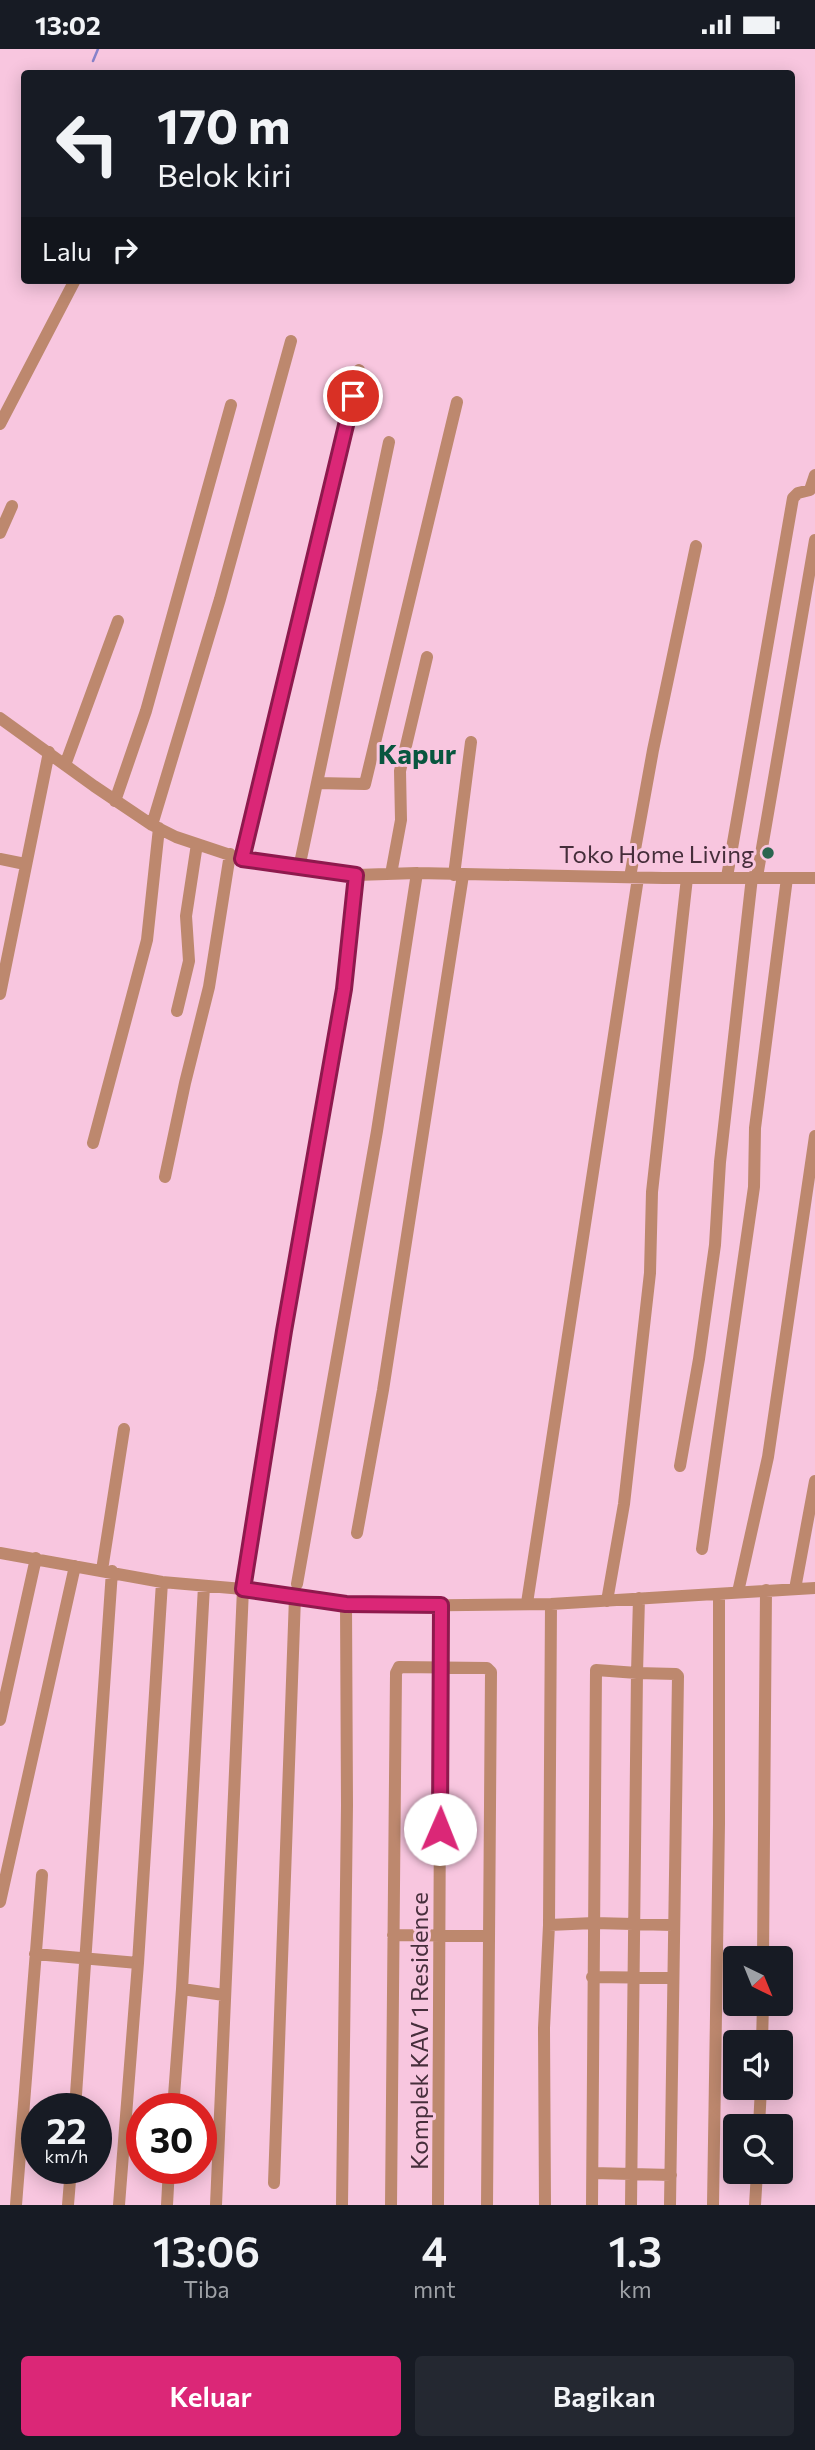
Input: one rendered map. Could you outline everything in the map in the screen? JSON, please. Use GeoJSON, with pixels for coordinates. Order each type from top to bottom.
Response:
{"type":"FeatureCollection","features":[{"type":"Feature","properties":{"kind":"street"},"geometry":{"type":"LineString","coordinates":[[0,424],[73,284]]}},
{"type":"Feature","properties":{"kind":"street"},"geometry":{"type":"LineString","coordinates":[[93,1143],[147,940],[155,827],[291,341]]}},
{"type":"Feature","properties":{"kind":"street"},"geometry":{"type":"LineString","coordinates":[[165,1177],[236,857],[359,370]]}},
{"type":"Feature","properties":{"kind":"street"},"geometry":{"type":"LineString","coordinates":[[317,783],[365,784],[457,402]]}},
{"type":"Feature","properties":{"kind":"street"},"geometry":{"type":"LineString","coordinates":[[115,801],[146,711],[231,405]]}},
{"type":"Feature","properties":{"kind":"street"},"geometry":{"type":"LineString","coordinates":[[299,868],[389,442]]}},
{"type":"Feature","properties":{"kind":"street"},"geometry":{"type":"LineString","coordinates":[[727,877],[793,498],[798,493],[810,491],[815,475]]}},
{"type":"Feature","properties":{"kind":"street"},"geometry":{"type":"LineString","coordinates":[[0,533],[12,506]]}},
{"type":"Feature","properties":{"kind":"street"},"geometry":{"type":"LineString","coordinates":[[680,1466],[715,1245],[720,1162],[755,877],[815,540]]}},
{"type":"Feature","properties":{"kind":"street"},"geometry":{"type":"LineString","coordinates":[[527,1603],[653,750],[696,546]]}},
{"type":"Feature","properties":{"kind":"street"},"geometry":{"type":"LineString","coordinates":[[65,765],[118,621]]}},
{"type":"Feature","properties":{"kind":"street"},"geometry":{"type":"LineString","coordinates":[[391,874],[401,820],[400,771],[427,657]]}},
{"type":"Feature","properties":{"kind":"street"},"geometry":{"type":"LineString","coordinates":[[0,718],[155,827],[236,857],[356,875],[417,873],[815,878]]}},
{"type":"Feature","properties":{"kind":"street"},"geometry":{"type":"LineString","coordinates":[[357,1533],[383,1390],[458,875],[471,742]]}},
{"type":"Feature","properties":{"kind":"street"},"geometry":{"type":"LineString","coordinates":[[0,994],[49,752]]}},
{"type":"Feature","properties":{"kind":"street"},"geometry":{"type":"LineString","coordinates":[[177,1011],[189,961],[186,916],[197,844]]}},
{"type":"Feature","properties":{"kind":"street"},"geometry":{"type":"LineString","coordinates":[[0,859],[25,864]]}},
{"type":"Feature","properties":{"kind":"street"},"geometry":{"type":"LineString","coordinates":[[274,2183],[296,1591],[375,1145],[417,873]]}},
{"type":"Feature","properties":{"kind":"street"},"geometry":{"type":"LineString","coordinates":[[216,2205],[243,1589],[284,1331],[344,989],[356,875]]}},
{"type":"Feature","properties":{"kind":"street"},"geometry":{"type":"LineString","coordinates":[[607,1601],[624,1504],[650,1273],[652,1192],[687,878]]}},
{"type":"Feature","properties":{"kind":"street"},"geometry":{"type":"LineString","coordinates":[[702,1549],[754,1187],[755,1128],[788,878]]}},
{"type":"Feature","properties":{"kind":"street"},"geometry":{"type":"LineString","coordinates":[[738,1592],[768,1457],[815,1136]]}},
{"type":"Feature","properties":{"kind":"street"},"geometry":{"type":"LineString","coordinates":[[76,2093],[107,1570],[124,1429]]}},
{"type":"Feature","properties":{"kind":"street"},"geometry":{"type":"LineString","coordinates":[[795,1589],[815,1481]]}},
{"type":"Feature","properties":{"kind":"street"},"geometry":{"type":"LineString","coordinates":[[0,1552],[162,1582],[296,1591],[346,1604],[551,1604],[815,1588]]}},
{"type":"Feature","properties":{"kind":"street"},"geometry":{"type":"LineString","coordinates":[[0,1720],[36,1559]]}},
{"type":"Feature","properties":{"kind":"street"},"geometry":{"type":"LineString","coordinates":[[0,1902],[75,1566]]}},
{"type":"Feature","properties":{"kind":"street"},"geometry":{"type":"LineString","coordinates":[[118,2205],[138,1963],[162,1582]]}},
{"type":"Feature","properties":{"kind":"street"},"geometry":{"type":"LineString","coordinates":[[174,2093],[183,1989],[204,1586]]}},
{"type":"Feature","properties":{"kind":"street"},"geometry":{"type":"LineString","coordinates":[[763,1946],[766,1590]]}},
{"type":"Feature","properties":{"kind":"street"},"geometry":{"type":"LineString","coordinates":[[713,2205],[719,1824],[719,1595]]}},
{"type":"Feature","properties":{"kind":"street"},"geometry":{"type":"LineString","coordinates":[[631,2205],[639,1598]]}},
{"type":"Feature","properties":{"kind":"street"},"geometry":{"type":"LineString","coordinates":[[342,2205],[347,1804],[346,1604]]}},
{"type":"Feature","properties":{"kind":"street"},"geometry":{"type":"LineString","coordinates":[[545,2205],[544,2028],[548,1925],[551,1604]]}},
{"type":"Feature","properties":{"kind":"street","name":"Komplek KAV 1 Residence"},"geometry":{"type":"LineString","coordinates":[[438,2205],[441,1605]]}},
{"type":"Feature","properties":{"kind":"street"},"geometry":{"type":"LineString","coordinates":[[391,2205],[396,1670],[399,1667],[487,1668],[491,1672],[487,2205]]}},
{"type":"Feature","properties":{"kind":"street"},"geometry":{"type":"LineString","coordinates":[[592,2205],[596,1670],[678,1676],[670,2205]]}},
{"type":"Feature","properties":{"kind":"street"},"geometry":{"type":"LineString","coordinates":[[16,2205],[42,1875]]}},
{"type":"Feature","properties":{"kind":"street"},"geometry":{"type":"LineString","coordinates":[[548,1925],[673,1925]]}},
{"type":"Feature","properties":{"kind":"street"},"geometry":{"type":"LineString","coordinates":[[393,1935],[489,1936]]}},
{"type":"Feature","properties":{"kind":"street"},"geometry":{"type":"LineString","coordinates":[[35,1954],[138,1963]]}},
{"type":"Feature","properties":{"kind":"street"},"geometry":{"type":"LineString","coordinates":[[593,1977],[672,1978]]}},
{"type":"Feature","properties":{"kind":"street"},"geometry":{"type":"LineString","coordinates":[[183,1989],[225,1995]]}},
{"type":"Feature","properties":{"kind":"street"},"geometry":{"type":"LineString","coordinates":[[593,2173],[671,2175]]}},
{"type":"Feature","properties":{"kind":"street"},"geometry":{"type":"LineString","coordinates":[[68,2205],[70,2184]]}},
{"type":"Feature","properties":{"kind":"street"},"geometry":{"type":"LineString","coordinates":[[167,2205],[168,2184]]}},
{"type":"Feature","properties":{"kind":"street"},"geometry":{"type":"LineString","coordinates":[[755,2205],[756,2184]]}},
{"type":"Feature","properties":{"kind":"waterway"},"geometry":{"type":"LineString","coordinates":[[93,61],[98,49]]}},
{"type":"Feature","properties":{"kind":"place","name":"Toko Home Living"},"geometry":{"type":"Point","coordinates":[768,853]}},
{"type":"Feature","properties":{"kind":"district","name":"Kapur"},"geometry":{"type":"Point","coordinates":[417,753]}},
{"type":"Feature","properties":{"kind":"route"},"geometry":{"type":"LineString","coordinates":[[353,396],[242,859],[356,875],[344,989],[249,1538],[243,1589],[346,1604],[441,1605],[440,1829]]}}]}
